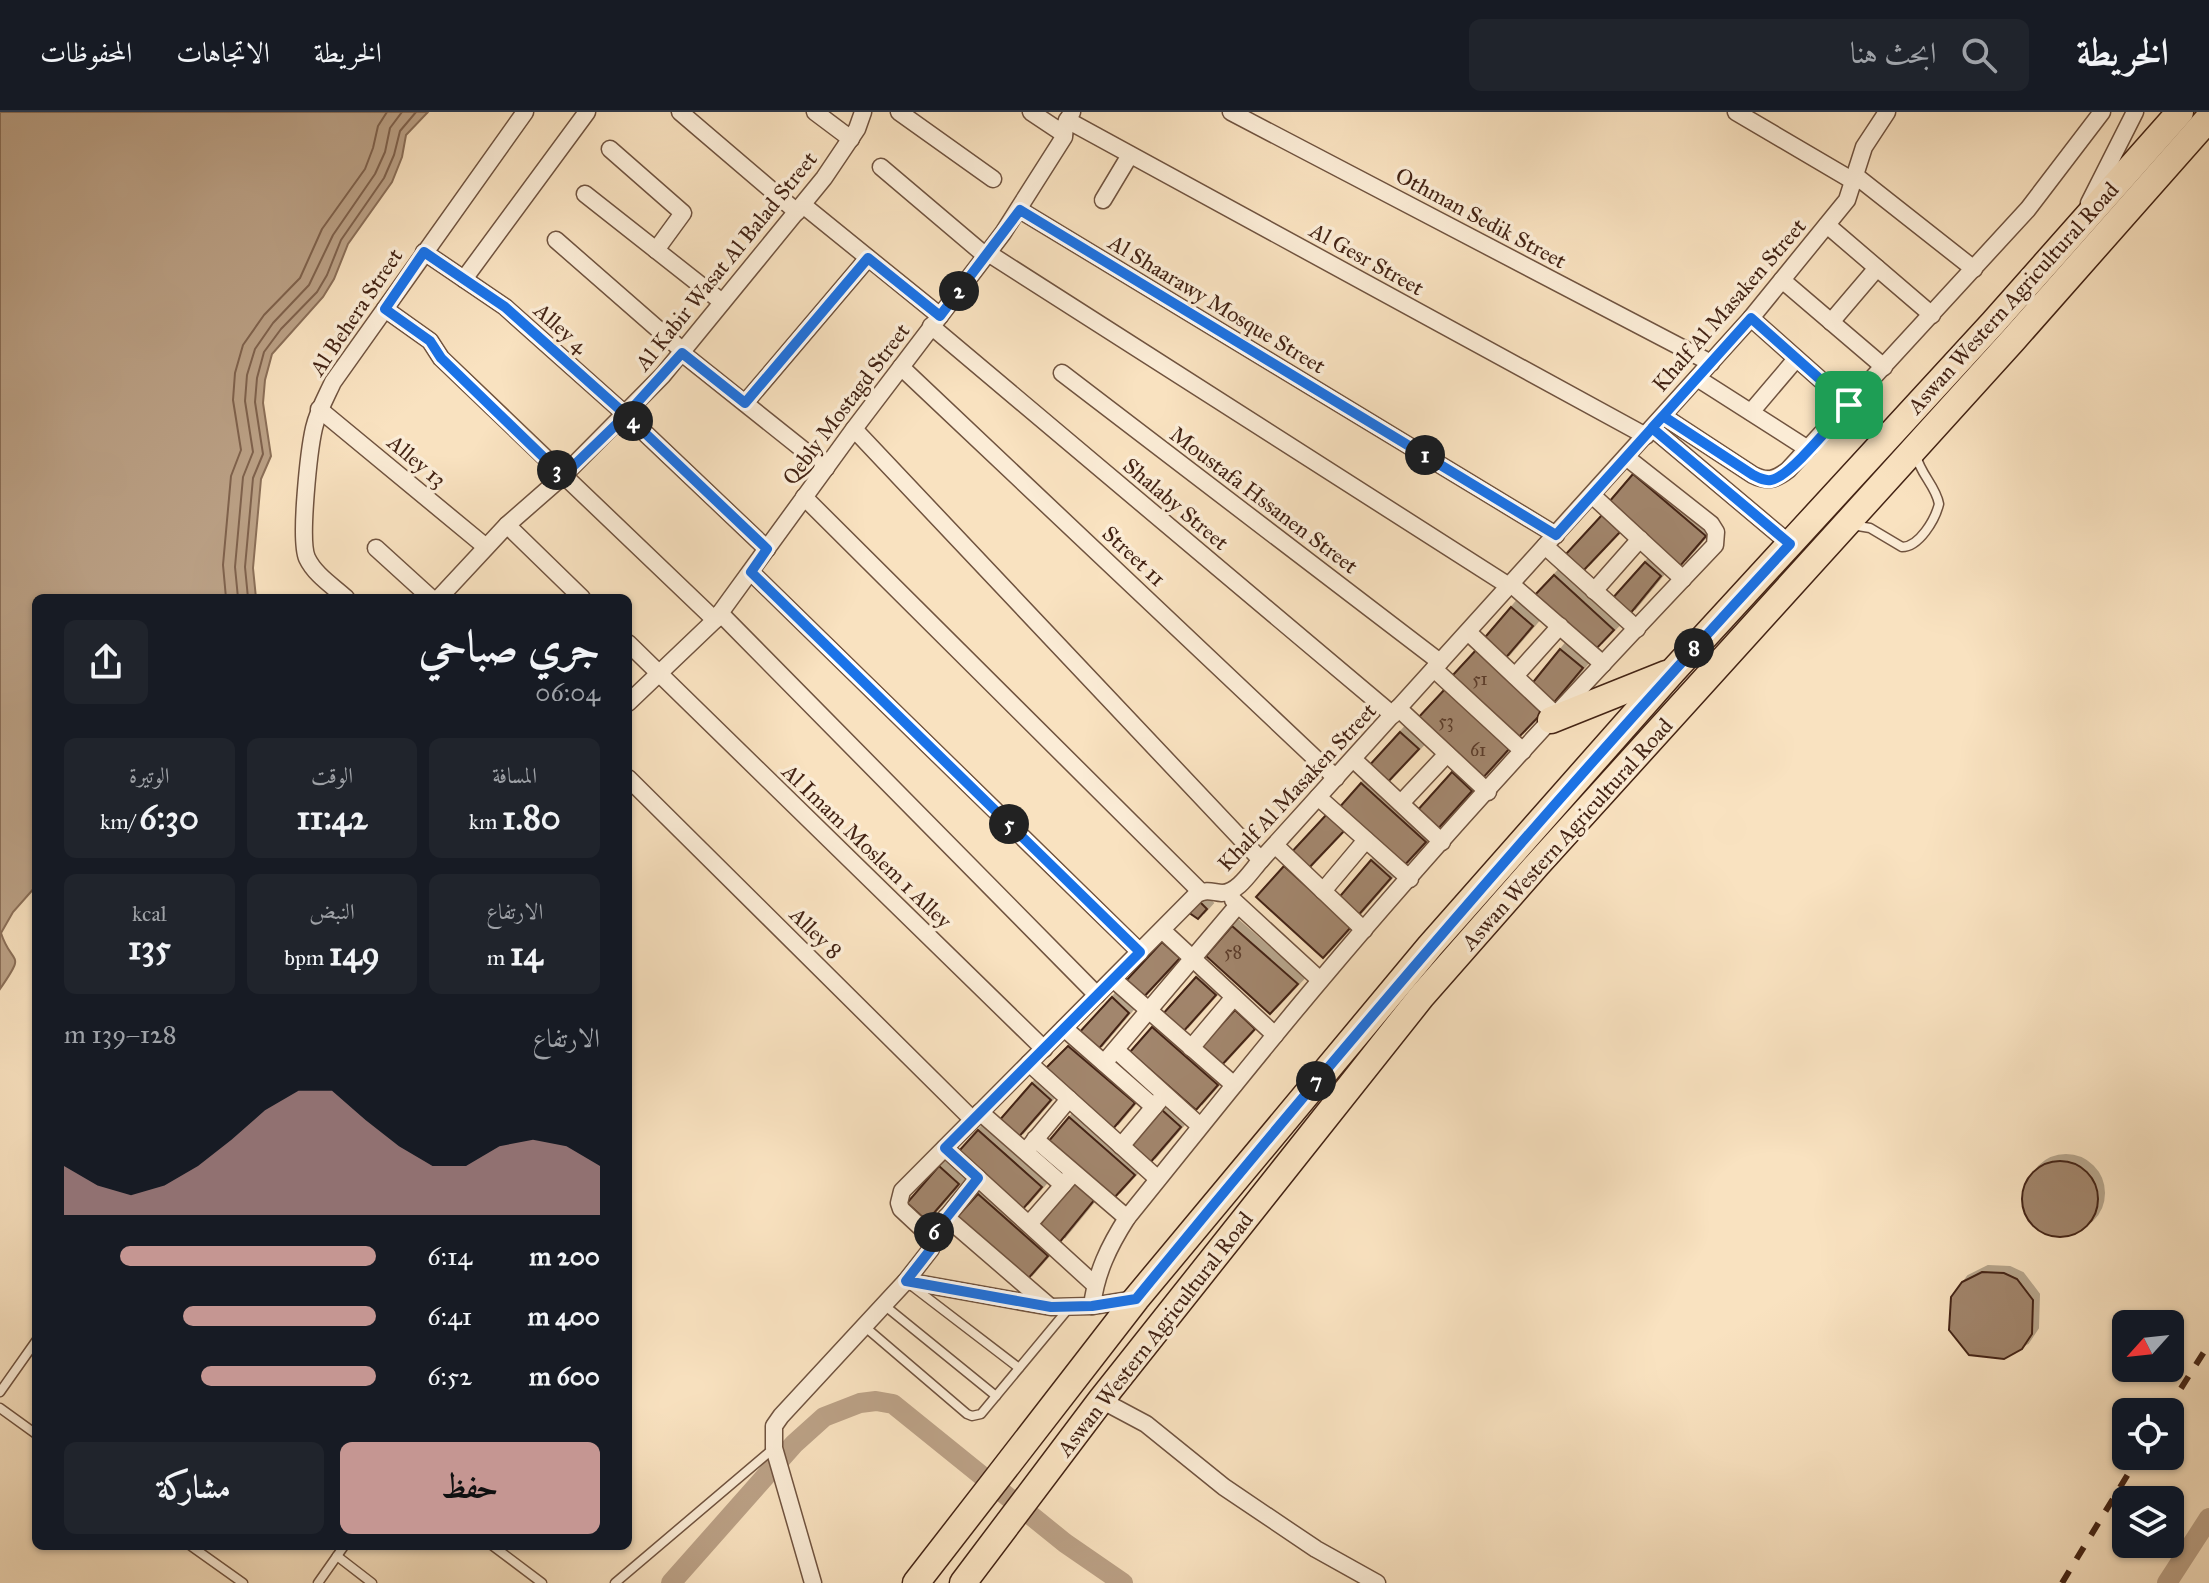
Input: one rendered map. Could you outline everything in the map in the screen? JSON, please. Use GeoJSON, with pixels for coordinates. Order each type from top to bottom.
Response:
{"type":"FeatureCollection","features":[{"type":"Feature","properties":{"kind":"main road","name":"Aswan Western Agricultural Road"},"geometry":{"type":"LineString","coordinates":[[970,1574],[1038,1488],[1101,1400],[1421,997],[1916,446],[2079,225],[2180,112]]}},
{"type":"Feature","properties":{"kind":"main road","name":"Aswan Western Agricultural Road"},"geometry":{"type":"LineString","coordinates":[[916,1583],[1136,1299],[1430,946],[1673,671],[1790,544],[2003,331],[2209,118]]}},
{"type":"Feature","properties":{"kind":"main road"},"geometry":{"type":"LineString","coordinates":[[1748,589],[1770,609]]}},
{"type":"Feature","properties":{"kind":"main road"},"geometry":{"type":"LineString","coordinates":[[1553,718],[1673,671]]}},
{"type":"Feature","properties":{"kind":"street","name":"Al Behera Street"},"geometry":{"type":"LineString","coordinates":[[341,594],[313,569],[305,555],[311,449],[319,409],[333,382],[525,112]]}},
{"type":"Feature","properties":{"kind":"street"},"geometry":{"type":"LineString","coordinates":[[464,279],[587,112]]}},
{"type":"Feature","properties":{"kind":"street","name":"Shalaby Street"},"geometry":{"type":"LineString","coordinates":[[680,112],[800,209],[868,258],[936,321],[1488,792]]}},
{"type":"Feature","properties":{"kind":"street"},"geometry":{"type":"LineString","coordinates":[[815,112],[851,139]]}},
{"type":"Feature","properties":{"kind":"street","name":"Al Kabir Wasat Al Balad Street"},"geometry":{"type":"LineString","coordinates":[[442,594],[507,525],[626,415],[682,352],[800,209],[851,139],[863,112]]}},
{"type":"Feature","properties":{"kind":"street"},"geometry":{"type":"LineString","coordinates":[[899,112],[993,179]]}},
{"type":"Feature","properties":{"kind":"street","name":"Al Gesr Street"},"geometry":{"type":"LineString","coordinates":[[1031,112],[1068,122],[1653,427]]}},
{"type":"Feature","properties":{"kind":"street","name":"Othman Sedik Street"},"geometry":{"type":"LineString","coordinates":[[1231,112],[1711,363]]}},
{"type":"Feature","properties":{"kind":"street"},"geometry":{"type":"LineString","coordinates":[[1736,112],[1856,179],[1974,269]]}},
{"type":"Feature","properties":{"kind":"street","name":"Khalf Al Masaken Street"},"geometry":{"type":"LineString","coordinates":[[931,1237],[905,1214],[899,1203],[900,1196],[1201,892],[1224,893],[1235,889],[1751,318],[1847,200],[1864,147],[1887,112]]}},
{"type":"Feature","properties":{"kind":"street"},"geometry":{"type":"LineString","coordinates":[[1653,427],[1763,480],[1780,477],[2028,209],[2102,112]]}},
{"type":"Feature","properties":{"kind":"street"},"geometry":{"type":"LineString","coordinates":[[2079,225],[2135,112]]}},
{"type":"Feature","properties":{"kind":"street","name":"Qebly Mostagd Street"},"geometry":{"type":"LineString","coordinates":[[632,700],[717,616],[751,572],[854,429],[1020,210],[1068,122]]}},
{"type":"Feature","properties":{"kind":"street"},"geometry":{"type":"LineString","coordinates":[[610,149],[683,213],[656,250]]}},
{"type":"Feature","properties":{"kind":"street"},"geometry":{"type":"LineString","coordinates":[[1103,200],[1130,155]]}},
{"type":"Feature","properties":{"kind":"street"},"geometry":{"type":"LineString","coordinates":[[881,167],[987,255],[1510,585],[1603,664]]}},
{"type":"Feature","properties":{"kind":"street"},"geometry":{"type":"LineString","coordinates":[[585,194],[722,302]]}},
{"type":"Feature","properties":{"kind":"street","name":"Al Shaarawy Mosque Street"},"geometry":{"type":"LineString","coordinates":[[1020,210],[1550,540],[1594,591],[1637,629]]}},
{"type":"Feature","properties":{"kind":"street"},"geometry":{"type":"LineString","coordinates":[[1827,225],[1932,315]]}},
{"type":"Feature","properties":{"kind":"street"},"geometry":{"type":"LineString","coordinates":[[556,240],[682,352],[826,468]]}},
{"type":"Feature","properties":{"kind":"street","name":"Alley 4"},"geometry":{"type":"LineString","coordinates":[[424,252],[505,307],[626,415]]}},
{"type":"Feature","properties":{"kind":"street"},"geometry":{"type":"LineString","coordinates":[[745,403],[868,258]]}},
{"type":"Feature","properties":{"kind":"street"},"geometry":{"type":"LineString","coordinates":[[1831,322],[1877,268]]}},
{"type":"Feature","properties":{"kind":"street"},"geometry":{"type":"LineString","coordinates":[[1782,280],[1884,367]]}},
{"type":"Feature","properties":{"kind":"street"},"geometry":{"type":"LineString","coordinates":[[385,309],[430,341],[441,358],[563,476],[717,616],[1097,995]]}},
{"type":"Feature","properties":{"kind":"street"},"geometry":{"type":"LineString","coordinates":[[1751,318],[1849,405]]}},
{"type":"Feature","properties":{"kind":"street"},"geometry":{"type":"LineString","coordinates":[[1751,412],[1796,359]]}},
{"type":"Feature","properties":{"kind":"street","name":"Street 11"},"geometry":{"type":"LineString","coordinates":[[901,367],[1336,778]]}},
{"type":"Feature","properties":{"kind":"street","name":"Moustafa Hssanen Street"},"geometry":{"type":"LineString","coordinates":[[1062,373],[1437,665],[1523,751]]}},
{"type":"Feature","properties":{"kind":"street"},"geometry":{"type":"LineString","coordinates":[[1697,378],[1808,449]]}},
{"type":"Feature","properties":{"kind":"street","name":"Alley 13"},"geometry":{"type":"LineString","coordinates":[[319,409],[486,547]]}},
{"type":"Feature","properties":{"kind":"street"},"geometry":{"type":"LineString","coordinates":[[626,415],[767,549]]}},
{"type":"Feature","properties":{"kind":"street"},"geometry":{"type":"LineString","coordinates":[[1653,427],[1790,544]]}},
{"type":"Feature","properties":{"kind":"street"},"geometry":{"type":"LineString","coordinates":[[854,429],[1261,860]]}},
{"type":"Feature","properties":{"kind":"street"},"geometry":{"type":"LineString","coordinates":[[1092,1306],[1094,1284],[1113,1238],[1200,1126],[1320,980],[1442,842],[1715,545],[1716,532],[1711,524],[1626,457]]}},
{"type":"Feature","properties":{"kind":"street"},"geometry":{"type":"LineString","coordinates":[[1592,495],[1683,579]]}},
{"type":"Feature","properties":{"kind":"street"},"geometry":{"type":"LineString","coordinates":[[804,497],[1201,892]]}},
{"type":"Feature","properties":{"kind":"street"},"geometry":{"type":"LineString","coordinates":[[507,525],[578,594]]}},
{"type":"Feature","properties":{"kind":"street"},"geometry":{"type":"LineString","coordinates":[[1594,591],[1640,539]]}},
{"type":"Feature","properties":{"kind":"street"},"geometry":{"type":"LineString","coordinates":[[376,548],[435,594]]}},
{"type":"Feature","properties":{"kind":"street"},"geometry":{"type":"LineString","coordinates":[[751,572],[1140,952]]}},
{"type":"Feature","properties":{"kind":"street"},"geometry":{"type":"LineString","coordinates":[[1515,676],[1560,626]]}},
{"type":"Feature","properties":{"kind":"street"},"geometry":{"type":"LineString","coordinates":[[1468,632],[1515,676],[1553,718]]}},
{"type":"Feature","properties":{"kind":"street","name":"Al Imam Moslem 1 Alley"},"geometry":{"type":"LineString","coordinates":[[632,647],[1044,1049]]}},
{"type":"Feature","properties":{"kind":"street"},"geometry":{"type":"LineString","coordinates":[[1401,803],[1447,754]]}},
{"type":"Feature","properties":{"kind":"street"},"geometry":{"type":"LineString","coordinates":[[1353,759],[1442,842]]}},
{"type":"Feature","properties":{"kind":"street","name":"Alley 8"},"geometry":{"type":"LineString","coordinates":[[632,782],[976,1116],[1030,1145],[1069,1179],[1127,1218]]}},
{"type":"Feature","properties":{"kind":"street"},"geometry":{"type":"LineString","coordinates":[[1318,797],[1410,879]]}},
{"type":"Feature","properties":{"kind":"street"},"geometry":{"type":"LineString","coordinates":[[1323,891],[1366,840]]}},
{"type":"Feature","properties":{"kind":"street"},"geometry":{"type":"LineString","coordinates":[[1275,845],[1364,930]]}},
{"type":"Feature","properties":{"kind":"street"},"geometry":{"type":"LineString","coordinates":[[1224,893],[1320,980]]}},
{"type":"Feature","properties":{"kind":"street"},"geometry":{"type":"LineString","coordinates":[[1110,1057],[1238,905]]}},
{"type":"Feature","properties":{"kind":"street"},"geometry":{"type":"LineString","coordinates":[[1162,930],[1275,1035]]}},
{"type":"Feature","properties":{"kind":"street"},"geometry":{"type":"LineString","coordinates":[[1113,979],[1234,1085]]}},
{"type":"Feature","properties":{"kind":"street"},"geometry":{"type":"LineString","coordinates":[[1191,1048],[1234,997]]}},
{"type":"Feature","properties":{"kind":"street"},"geometry":{"type":"LineString","coordinates":[[1064,1028],[1110,1057],[1159,1101],[1200,1126]]}},
{"type":"Feature","properties":{"kind":"street"},"geometry":{"type":"LineString","coordinates":[[1029,1063],[1158,1179]]}},
{"type":"Feature","properties":{"kind":"street"},"geometry":{"type":"LineString","coordinates":[[1030,1145],[1069,1099]]}},
{"type":"Feature","properties":{"kind":"street"},"geometry":{"type":"LineString","coordinates":[[1121,1146],[1159,1101]]}},
{"type":"Feature","properties":{"kind":"street"},"geometry":{"type":"LineString","coordinates":[[945,1148],[1094,1284]]}},
{"type":"Feature","properties":{"kind":"street"},"geometry":{"type":"LineString","coordinates":[[813,1583],[775,1452],[774,1426],[906,1281],[931,1249],[931,1237],[978,1178]]}},
{"type":"Feature","properties":{"kind":"street"},"geometry":{"type":"LineString","coordinates":[[1029,1224],[1069,1179]]}},
{"type":"Feature","properties":{"kind":"street"},"geometry":{"type":"LineString","coordinates":[[946,1217],[1051,1307]]}},
{"type":"Feature","properties":{"kind":"street"},"geometry":{"type":"LineString","coordinates":[[906,1281],[1051,1307],[1092,1306],[1136,1299]]}},
{"type":"Feature","properties":{"kind":"street"},"geometry":{"type":"LineString","coordinates":[[1101,1400],[1146,1424],[1199,1469],[1316,1549],[1377,1583]]}},
{"type":"Feature","properties":{"kind":"lane"},"geometry":{"type":"LineString","coordinates":[[1844,525],[1870,528],[1902,547],[1917,542],[1939,504],[1936,493],[1918,464],[1916,446]]}},
{"type":"Feature","properties":{"kind":"lane"},"geometry":{"type":"LineString","coordinates":[[906,1281],[1019,1368]]}},
{"type":"Feature","properties":{"kind":"lane"},"geometry":{"type":"LineString","coordinates":[[884,1305],[996,1396]]}},
{"type":"Feature","properties":{"kind":"lane"},"geometry":{"type":"LineString","coordinates":[[864,1326],[972,1416],[981,1414],[1070,1308]]}},
{"type":"Feature","properties":{"kind":"lane"},"geometry":{"type":"LineString","coordinates":[[0,1392],[32,1347]]}},
{"type":"Feature","properties":{"kind":"lane"},"geometry":{"type":"LineString","coordinates":[[0,1408],[32,1431]]}},
{"type":"Feature","properties":{"kind":"lane"},"geometry":{"type":"LineString","coordinates":[[615,1583],[775,1452]]}},
{"type":"Feature","properties":{"kind":"lane"},"geometry":{"type":"LineString","coordinates":[[196,1550],[241,1583]]}},
{"type":"Feature","properties":{"kind":"lane"},"geometry":{"type":"LineString","coordinates":[[318,1583],[341,1550]]}},
{"type":"Feature","properties":{"kind":"lane"},"geometry":{"type":"LineString","coordinates":[[498,1550],[542,1583]]}},
{"type":"Feature","properties":{"kind":"lane"},"geometry":{"type":"LineString","coordinates":[[337,1556],[372,1583]]}},
{"type":"Feature","properties":{"kind":"water"},"geometry":{"type":"Polygon","coordinates":[[[0,112],[428,112],[406,135],[402,157],[392,182],[348,244],[323,297],[272,354],[263,403],[271,456],[261,479],[253,568],[256,594],[32,594],[32,891],[13,912],[1,933],[15,963],[0,989],[0,112]]]}},
{"type":"Feature","properties":{"kind":"building"},"geometry":{"type":"Polygon","coordinates":[[[1633,474],[1706,536],[1680,566],[1609,502],[1633,474]]]}},
{"type":"Feature","properties":{"kind":"building"},"geometry":{"type":"Polygon","coordinates":[[[1602,515],[1620,532],[1583,571],[1566,554],[1602,515]]]}},
{"type":"Feature","properties":{"kind":"building"},"geometry":{"type":"Polygon","coordinates":[[[1645,562],[1661,576],[1629,615],[1611,600],[1645,562]]]}},
{"type":"Feature","properties":{"kind":"building"},"geometry":{"type":"Polygon","coordinates":[[[1554,575],[1614,630],[1596,649],[1533,597],[1554,575]]]}},
{"type":"Feature","properties":{"kind":"building"},"geometry":{"type":"Polygon","coordinates":[[[1511,607],[1533,626],[1503,661],[1481,642],[1511,607]]]}},
{"type":"Feature","properties":{"kind":"building"},"geometry":{"type":"Polygon","coordinates":[[[1477,649],[1543,712],[1517,739],[1452,676],[1477,649]]]}},
{"type":"Feature","properties":{"kind":"building"},"geometry":{"type":"Polygon","coordinates":[[[1560,649],[1583,668],[1552,705],[1530,686],[1560,649]]]}},
{"type":"Feature","properties":{"kind":"building"},"geometry":{"type":"Polygon","coordinates":[[[1446,688],[1510,748],[1481,780],[1417,719],[1446,688]]]}},
{"type":"Feature","properties":{"kind":"building"},"geometry":{"type":"Polygon","coordinates":[[[1400,732],[1419,749],[1385,785],[1367,768],[1400,732]]]}},
{"type":"Feature","properties":{"kind":"building"},"geometry":{"type":"Polygon","coordinates":[[[1452,772],[1472,791],[1436,831],[1416,812],[1452,772]]]}},
{"type":"Feature","properties":{"kind":"building"},"geometry":{"type":"Polygon","coordinates":[[[1361,783],[1426,842],[1402,868],[1338,809],[1361,783]]]}},
{"type":"Feature","properties":{"kind":"building"},"geometry":{"type":"Polygon","coordinates":[[[1327,814],[1344,831],[1305,872],[1288,856],[1327,814]]]}},
{"type":"Feature","properties":{"kind":"building"},"geometry":{"type":"Polygon","coordinates":[[[1371,860],[1391,878],[1355,919],[1336,901],[1371,860]]]}},
{"type":"Feature","properties":{"kind":"building"},"geometry":{"type":"Polygon","coordinates":[[[1284,866],[1351,927],[1323,958],[1256,897],[1284,866]]]}},
{"type":"Feature","properties":{"kind":"building"},"geometry":{"type":"Polygon","coordinates":[[[1199,901],[1207,909],[1198,919],[1188,912],[1199,901]]]}},
{"type":"Feature","properties":{"kind":"building"},"geometry":{"type":"Polygon","coordinates":[[[1232,926],[1298,984],[1270,1014],[1206,956],[1232,926]]]}},
{"type":"Feature","properties":{"kind":"building"},"geometry":{"type":"Polygon","coordinates":[[[1162,942],[1180,958],[1141,1000],[1124,983],[1162,942]]]}},
{"type":"Feature","properties":{"kind":"building"},"geometry":{"type":"Polygon","coordinates":[[[1196,977],[1216,995],[1182,1033],[1162,1015],[1196,977]]]}},
{"type":"Feature","properties":{"kind":"building"},"geometry":{"type":"Polygon","coordinates":[[[1112,997],[1129,1013],[1096,1052],[1077,1035],[1112,997]]]}},
{"type":"Feature","properties":{"kind":"building"},"geometry":{"type":"Polygon","coordinates":[[[1235,1010],[1255,1029],[1220,1067],[1200,1048],[1235,1010]]]}},
{"type":"Feature","properties":{"kind":"building"},"geometry":{"type":"Polygon","coordinates":[[[1152,1027],[1218,1085],[1196,1110],[1130,1052],[1152,1027]]]}},
{"type":"Feature","properties":{"kind":"building"},"geometry":{"type":"Polygon","coordinates":[[[1068,1046],[1135,1103],[1112,1130],[1044,1070],[1068,1046]]]}},
{"type":"Feature","properties":{"kind":"building"},"geometry":{"type":"Polygon","coordinates":[[[1032,1083],[1051,1100],[1017,1139],[998,1122],[1032,1083]]]}},
{"type":"Feature","properties":{"kind":"building"},"geometry":{"type":"Polygon","coordinates":[[[1162,1110],[1181,1127],[1149,1164],[1129,1147],[1162,1110]]]}},
{"type":"Feature","properties":{"kind":"building"},"geometry":{"type":"Polygon","coordinates":[[[1069,1117],[1135,1175],[1114,1198],[1048,1142],[1069,1117]]]}},
{"type":"Feature","properties":{"kind":"building"},"geometry":{"type":"Polygon","coordinates":[[[978,1130],[1042,1187],[1022,1210],[959,1151],[978,1130]]]}},
{"type":"Feature","properties":{"kind":"building"},"geometry":{"type":"Polygon","coordinates":[[[2060,1161],[2074,1164],[2087,1172],[2095,1185],[2098,1199],[2095,1213],[2087,1226],[2074,1234],[2060,1237],[2046,1234],[2033,1226],[2025,1213],[2022,1199],[2025,1185],[2033,1172],[2046,1164],[2060,1161]]]}},
{"type":"Feature","properties":{"kind":"building"},"geometry":{"type":"Polygon","coordinates":[[[939,1166],[959,1184],[927,1221],[907,1203],[939,1166]]]}},
{"type":"Feature","properties":{"kind":"building"},"geometry":{"type":"Polygon","coordinates":[[[1075,1181],[1096,1198],[1059,1243],[1039,1226],[1075,1181]]]}},
{"type":"Feature","properties":{"kind":"building"},"geometry":{"type":"Polygon","coordinates":[[[978,1194],[1048,1256],[1026,1281],[956,1218],[978,1194]]]}},
{"type":"Feature","properties":{"kind":"building"},"geometry":{"type":"Polygon","coordinates":[[[1982,1272],[2004,1273],[2017,1279],[2033,1300],[2032,1334],[2022,1349],[2004,1359],[1969,1355],[1949,1330],[1951,1297],[1962,1282],[1982,1272]]]}},
{"type":"Feature","properties":{"kind":"waterway"},"geometry":{"type":"LineString","coordinates":[[671,1583],[794,1444],[824,1417],[860,1403],[876,1401],[893,1404],[1065,1543],[1123,1583]]}},
{"type":"Feature","properties":{"kind":"waterway"},"geometry":{"type":"LineString","coordinates":[[2167,1583],[2209,1518]]}},
{"type":"Feature","properties":{"kind":"railway"},"geometry":{"type":"LineString","coordinates":[[2175,1398],[2209,1344]]}},
{"type":"Feature","properties":{"kind":"railway"},"geometry":{"type":"LineString","coordinates":[[2062,1583],[2131,1470]]}},
{"type":"Feature","properties":{"kind":"route"},"geometry":{"type":"LineString","coordinates":[[1849,405],[1751,318],[1556,535],[1020,210],[940,316],[868,258],[745,403],[682,353],[626,415],[563,476],[441,358],[430,341],[385,309],[424,252],[505,307],[626,415],[767,549],[751,572],[1140,952],[945,1148],[978,1178],[931,1237],[931,1249],[906,1281],[1051,1307],[1092,1306],[1136,1299],[1430,946],[1673,671],[1790,544],[1652,428],[1663,416],[1753,475],[1772,480],[1788,470],[1849,405]]}}]}
